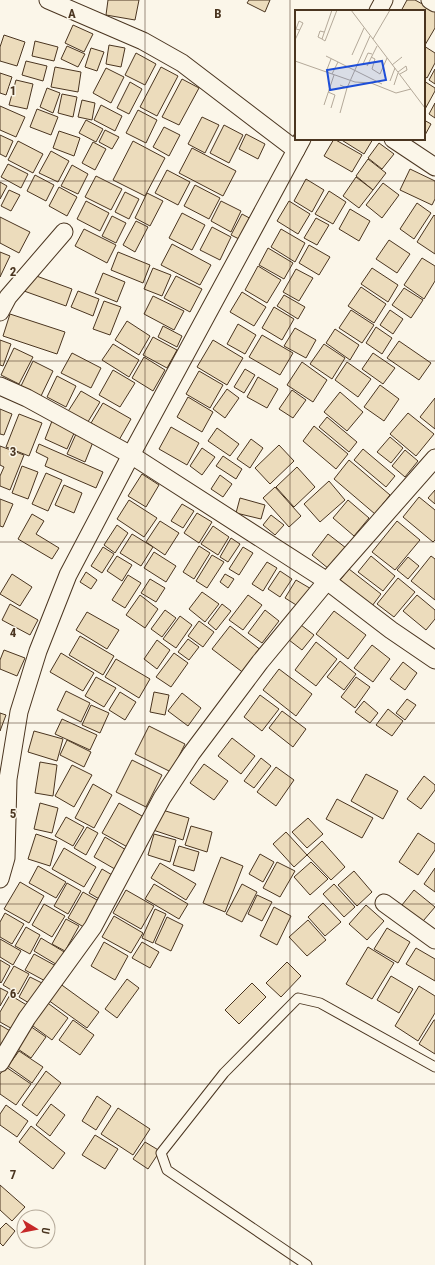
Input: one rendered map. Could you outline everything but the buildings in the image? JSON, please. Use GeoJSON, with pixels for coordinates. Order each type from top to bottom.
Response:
{"type":"FeatureCollection","features":[{"type":"Feature","properties":{"kind":"street"},"geometry":{"type":"LineString","coordinates":[[0,879],[6,858],[8,779],[19,712],[38,651],[68,575],[299,144],[182,63],[142,41],[48,0]]}},
{"type":"Feature","properties":{"kind":"street"},"geometry":{"type":"LineString","coordinates":[[379,10],[384,0]]}},
{"type":"Feature","properties":{"kind":"street"},"geometry":{"type":"LineString","coordinates":[[430,0],[435,3]]}},
{"type":"Feature","properties":{"kind":"street"},"geometry":{"type":"LineString","coordinates":[[394,140],[435,167]]}},
{"type":"Feature","properties":{"kind":"street"},"geometry":{"type":"LineString","coordinates":[[0,312],[8,297],[64,232]]}},
{"type":"Feature","properties":{"kind":"street"},"geometry":{"type":"LineString","coordinates":[[0,386],[27,398],[131,455],[327,581],[391,630],[435,660]]}},
{"type":"Feature","properties":{"kind":"street"},"geometry":{"type":"LineString","coordinates":[[0,1063],[27,1018],[93,928],[162,798],[191,754],[260,662],[327,581],[435,458]]}},
{"type":"Feature","properties":{"kind":"street"},"geometry":{"type":"LineString","coordinates":[[384,903],[435,940]]}},
{"type":"Feature","properties":{"kind":"lane"},"geometry":{"type":"LineString","coordinates":[[307,1265],[167,1170],[161,1154],[224,1073],[298,998],[320,1003],[435,1067]]}}]}
